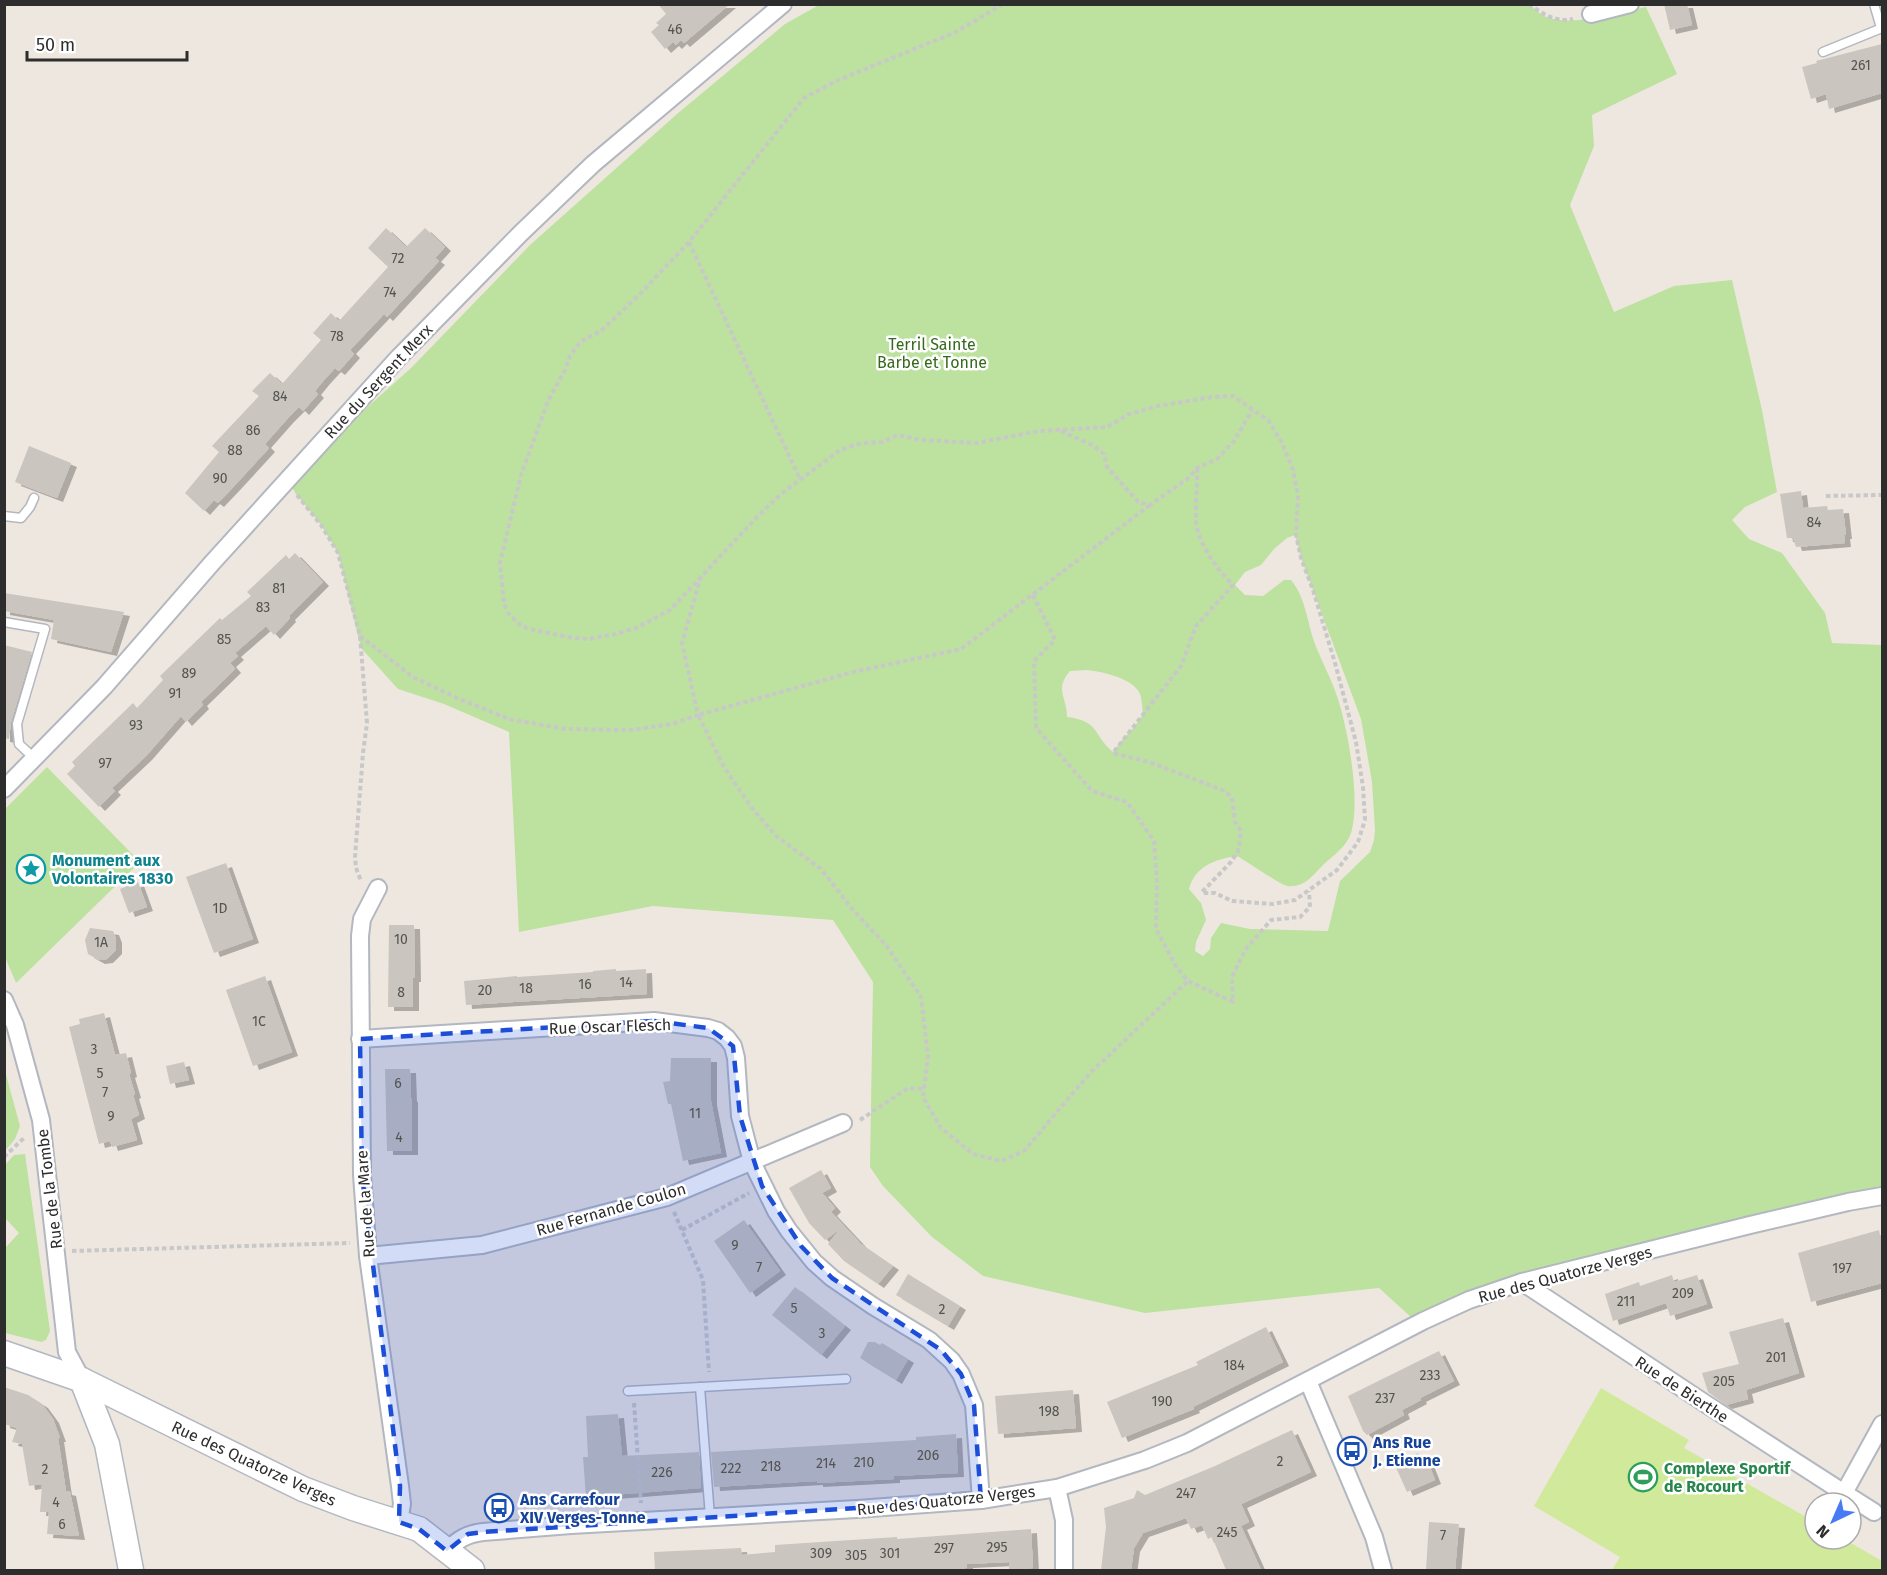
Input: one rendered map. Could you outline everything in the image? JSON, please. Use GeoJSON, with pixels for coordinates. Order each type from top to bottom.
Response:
{"type":"FeatureCollection","features":[{"type":"Feature","properties":{"kind":"street","name":"Rue du Sergent Merx"},"geometry":{"type":"LineString","coordinates":[[4,789],[104,687],[287,479],[399,357],[521,233],[593,164],[783,4]]}},
{"type":"Feature","properties":{"kind":"street"},"geometry":{"type":"LineString","coordinates":[[1592,14],[1630,4]]}},
{"type":"Feature","properties":{"kind":"street","name":"Rue de la Mare"},"geometry":{"type":"LineString","coordinates":[[378,888],[362,919],[360,936],[362,1175],[368,1249],[402,1504],[399,1522]]}},
{"type":"Feature","properties":{"kind":"street","name":"Rue de la Tombe"},"geometry":{"type":"LineString","coordinates":[[4,1000],[15,1025],[41,1120],[67,1352],[82,1380]]}},
{"type":"Feature","properties":{"kind":"street","name":"Rue Oscar Flesch"},"geometry":{"type":"LineString","coordinates":[[360,1039],[654,1022],[718,1031],[733,1046],[740,1116],[752,1162],[762,1185],[789,1232],[814,1262],[853,1293],[941,1350],[961,1374],[974,1405],[981,1500]]}},
{"type":"Feature","properties":{"kind":"street","name":"Rue Fernande Coulon"},"geometry":{"type":"LineString","coordinates":[[368,1249],[482,1245],[668,1197],[843,1123]]}},
{"type":"Feature","properties":{"kind":"street","name":"Rue des Quatorze Verges"},"geometry":{"type":"LineString","coordinates":[[4,1353],[82,1380],[303,1488],[353,1508],[419,1529],[447,1551],[456,1540],[468,1534],[981,1500],[1057,1488],[1165,1453],[1423,1321],[1469,1300],[1522,1282],[1750,1225],[1882,1196]]}},
{"type":"Feature","properties":{"kind":"street","name":"Rue de Bierthe"},"geometry":{"type":"LineString","coordinates":[[1522,1282],[1841,1491]]}},
{"type":"Feature","properties":{"kind":"street"},"geometry":{"type":"LineString","coordinates":[[82,1380],[107,1444],[131,1570]]}},
{"type":"Feature","properties":{"kind":"street"},"geometry":{"type":"LineString","coordinates":[[1308,1381],[1374,1537],[1383,1570]]}},
{"type":"Feature","properties":{"kind":"street"},"geometry":{"type":"LineString","coordinates":[[1845,1491],[1882,1424]]}},
{"type":"Feature","properties":{"kind":"street"},"geometry":{"type":"LineString","coordinates":[[1057,1488],[1064,1520],[1064,1570]]}},
{"type":"Feature","properties":{"kind":"street","name":"Rue de Bierthe"},"geometry":{"type":"LineString","coordinates":[[1863,1505],[1874,1512]]}},
{"type":"Feature","properties":{"kind":"street"},"geometry":{"type":"LineString","coordinates":[[447,1551],[472,1570]]}},
{"type":"Feature","properties":{"kind":"lane"},"geometry":{"type":"LineString","coordinates":[[1823,52],[1882,28],[1874,4]]}},
{"type":"Feature","properties":{"kind":"lane"},"geometry":{"type":"LineString","coordinates":[[4,516],[21,518],[34,498]]}},
{"type":"Feature","properties":{"kind":"lane"},"geometry":{"type":"LineString","coordinates":[[4,622],[45,628],[17,724],[20,744],[34,758]]}},
{"type":"Feature","properties":{"kind":"lane"},"geometry":{"type":"LineString","coordinates":[[631,1390],[846,1379]]}},
{"type":"Feature","properties":{"kind":"lane"},"geometry":{"type":"LineString","coordinates":[[705,1386],[710,1517]]}},
{"type":"Feature","properties":{"kind":"path"},"geometry":{"type":"LineString","coordinates":[[1003,4],[956,32],[836,81],[804,98],[689,242],[601,331],[581,341],[570,356],[548,401],[531,444],[512,508],[500,563],[504,603],[508,613],[519,624],[529,629],[588,639],[616,634],[651,621],[670,610],[756,518],[800,479],[840,450],[862,443],[882,442],[898,435],[921,440],[976,443],[1040,431],[1107,427],[1129,414],[1158,406],[1233,396],[1268,420],[1281,441],[1293,470],[1298,495],[1296,535],[1344,694],[1356,742],[1363,787],[1365,820],[1358,842],[1337,870],[1295,900],[1273,904],[1232,901],[1215,893],[1201,892],[1231,862],[1238,851],[1241,831],[1235,822],[1232,798],[1214,785],[1149,762],[1113,753],[1181,666],[1196,626],[1233,585],[1220,573],[1198,532],[1196,523],[1197,468]]}},
{"type":"Feature","properties":{"kind":"path"},"geometry":{"type":"LineString","coordinates":[[1529,4],[1544,16],[1565,20],[1592,14]]}},
{"type":"Feature","properties":{"kind":"path"},"geometry":{"type":"LineString","coordinates":[[689,242],[800,479]]}},
{"type":"Feature","properties":{"kind":"path"},"geometry":{"type":"LineString","coordinates":[[360,636],[413,677],[509,719],[565,729],[631,730],[672,724],[853,672],[961,649],[1149,505],[1187,479],[1197,468],[1217,459],[1234,441],[1252,410]]}},
{"type":"Feature","properties":{"kind":"path"},"geometry":{"type":"LineString","coordinates":[[1061,431],[1094,446],[1104,454],[1107,467],[1138,502],[1149,505]]}},
{"type":"Feature","properties":{"kind":"path"},"geometry":{"type":"LineString","coordinates":[[287,479],[321,525],[338,553],[360,636],[367,723],[356,868],[369,904]]}},
{"type":"Feature","properties":{"kind":"path"},"geometry":{"type":"LineString","coordinates":[[1826,496],[1882,495]]}},
{"type":"Feature","properties":{"kind":"path"},"geometry":{"type":"LineString","coordinates":[[701,576],[682,643],[698,715],[724,767],[751,807],[776,836],[821,869],[853,910],[886,945],[921,997],[928,1057],[923,1097],[941,1128],[973,1154],[1001,1161],[1024,1151],[1090,1072],[1188,981]]}},
{"type":"Feature","properties":{"kind":"path"},"geometry":{"type":"LineString","coordinates":[[1033,595],[1055,640],[1034,661],[1036,728],[1092,791],[1127,802],[1154,841],[1157,882],[1156,929],[1177,968],[1188,981],[1233,1002],[1232,977],[1245,950],[1271,920],[1300,917],[1310,907],[1309,891]]}},
{"type":"Feature","properties":{"kind":"path"},"geometry":{"type":"LineString","coordinates":[[843,1123],[862,1120],[908,1088],[924,1089]]}},
{"type":"Feature","properties":{"kind":"path"},"geometry":{"type":"LineString","coordinates":[[682,1230],[762,1185]]}},
{"type":"Feature","properties":{"kind":"path"},"geometry":{"type":"LineString","coordinates":[[668,1197],[703,1280],[705,1386]]}},
{"type":"Feature","properties":{"kind":"path"},"geometry":{"type":"LineString","coordinates":[[57,1252],[368,1249]]}},
{"type":"Feature","properties":{"kind":"path"},"geometry":{"type":"LineString","coordinates":[[631,1390],[642,1521]]}},
{"type":"Feature","properties":{"kind":"highlighted area"},"geometry":{"type":"Polygon","coordinates":[[[654,1021],[708,1028],[733,1046],[740,1116],[762,1186],[801,1246],[832,1278],[941,1350],[961,1374],[974,1405],[981,1500],[483,1532],[468,1534],[447,1551],[419,1529],[399,1522],[400,1486],[362,1175],[360,1039],[654,1021]]]}},
{"type":"Feature","properties":{"kind":"green space","name":"Terril Sainte Barbe et Tonne"},"geometry":{"type":"Polygon","coordinates":[[[1529,4],[1544,16],[1568,20],[1595,18],[1646,7],[1677,74],[1592,115],[1594,146],[1570,205],[1614,312],[1674,286],[1732,280],[1762,410],[1777,492],[1745,507],[1732,520],[1749,539],[1782,553],[1825,613],[1832,643],[1882,645],[1882,1196],[1412,1318],[1379,1288],[1145,1313],[983,1276],[932,1237],[883,1186],[870,1167],[873,982],[833,920],[653,906],[519,932],[509,732],[444,704],[398,689],[361,648],[338,553],[321,525],[287,479],[411,368],[530,245],[677,114],[785,24],[819,5],[1529,4]],[[1295,535],[1287,538],[1274,549],[1261,565],[1245,572],[1235,585],[1245,595],[1263,596],[1284,580],[1291,580],[1300,594],[1315,644],[1333,685],[1346,728],[1354,782],[1352,829],[1341,849],[1308,880],[1299,885],[1283,885],[1237,856],[1221,859],[1201,869],[1189,889],[1201,903],[1206,920],[1196,942],[1195,951],[1203,956],[1210,949],[1211,938],[1221,923],[1250,929],[1328,931],[1340,881],[1370,852],[1374,840],[1372,782],[1361,719],[1301,558],[1295,535]],[[1087,670],[1070,671],[1065,678],[1062,694],[1067,717],[1091,725],[1113,752],[1143,714],[1140,694],[1136,688],[1124,680],[1109,674],[1087,670]]]}},
{"type":"Feature","properties":{"kind":"green space"},"geometry":{"type":"Polygon","coordinates":[[[47,767],[140,862],[16,983],[5,957],[5,809],[47,767]]]}},
{"type":"Feature","properties":{"kind":"green space"},"geometry":{"type":"Polygon","coordinates":[[[4,1067],[20,1126],[15,1139],[5,1151],[4,1067]]]}},
{"type":"Feature","properties":{"kind":"green space"},"geometry":{"type":"Polygon","coordinates":[[[25,1154],[50,1331],[46,1340],[41,1342],[5,1333],[5,1248],[19,1233],[5,1218],[5,1165],[14,1155],[25,1154]]]}},
{"type":"Feature","properties":{"kind":"green space","name":"Complexe Sportif de Rocourt"},"geometry":{"type":"Polygon","coordinates":[[[1601,1388],[1689,1440],[1684,1448],[1803,1515],[1803,1551],[1863,1550],[1882,1561],[1882,1570],[1612,1570],[1620,1557],[1534,1506],[1601,1388]]]}},
{"type":"Feature","properties":{"kind":"building"},"geometry":{"type":"Polygon","coordinates":[[[658,4],[730,4],[684,43],[681,40],[676,45],[673,42],[665,49],[651,32],[659,25],[656,23],[666,14],[658,4]]]}},
{"type":"Feature","properties":{"kind":"building"},"geometry":{"type":"Polygon","coordinates":[[[1664,4],[1687,4],[1692,25],[1670,30],[1664,4]]]}},
{"type":"Feature","properties":{"kind":"building"},"geometry":{"type":"Polygon","coordinates":[[[1882,44],[1882,93],[1829,109],[1826,94],[1811,99],[1802,67],[1817,63],[1816,61],[1882,44]]]}},
{"type":"Feature","properties":{"kind":"building"},"geometry":{"type":"Polygon","coordinates":[[[386,228],[406,247],[425,228],[445,247],[435,258],[439,261],[387,317],[384,314],[350,350],[354,354],[339,371],[335,368],[324,380],[315,391],[318,394],[303,411],[299,407],[288,418],[265,444],[269,448],[236,484],[218,503],[214,500],[204,511],[185,493],[219,452],[212,446],[259,396],[252,391],[270,373],[282,384],[321,340],[313,333],[331,313],[339,321],[388,267],[368,248],[386,228]]]}},
{"type":"Feature","properties":{"kind":"building"},"geometry":{"type":"Polygon","coordinates":[[[29,446],[71,463],[57,498],[15,482],[29,446]]]}},
{"type":"Feature","properties":{"kind":"building"},"geometry":{"type":"Polygon","coordinates":[[[1801,491],[1803,508],[1827,506],[1828,510],[1843,509],[1845,543],[1796,547],[1793,538],[1787,538],[1780,494],[1801,491]]]}},
{"type":"Feature","properties":{"kind":"building"},"geometry":{"type":"Polygon","coordinates":[[[295,553],[323,582],[289,616],[290,618],[274,635],[266,626],[235,653],[238,656],[230,663],[235,669],[201,702],[203,705],[186,722],[181,716],[146,756],[112,788],[115,791],[99,807],[67,774],[75,766],[72,762],[133,703],[137,708],[163,680],[160,676],[220,618],[222,620],[251,596],[247,592],[286,555],[289,559],[295,553]]]}},
{"type":"Feature","properties":{"kind":"building"},"geometry":{"type":"Polygon","coordinates":[[[4,593],[124,612],[111,652],[51,639],[54,620],[4,611],[4,593]]]}},
{"type":"Feature","properties":{"kind":"building"},"geometry":{"type":"Polygon","coordinates":[[[4,645],[32,652],[11,722],[9,739],[4,738],[4,645]]]}},
{"type":"Feature","properties":{"kind":"building"},"geometry":{"type":"Polygon","coordinates":[[[226,863],[253,939],[214,953],[186,877],[226,863]]]}},
{"type":"Feature","properties":{"kind":"building"},"geometry":{"type":"Polygon","coordinates":[[[138,882],[147,907],[129,913],[120,889],[138,882]]]}},
{"type":"Feature","properties":{"kind":"building"},"geometry":{"type":"Polygon","coordinates":[[[389,925],[414,925],[413,1007],[388,1007],[389,925]]]}},
{"type":"Feature","properties":{"kind":"building"},"geometry":{"type":"Polygon","coordinates":[[[90,928],[113,931],[116,950],[107,959],[99,960],[88,954],[85,940],[90,928]]]}},
{"type":"Feature","properties":{"kind":"building"},"geometry":{"type":"Polygon","coordinates":[[[616,969],[616,971],[646,969],[647,994],[466,1005],[464,981],[616,969]]]}},
{"type":"Feature","properties":{"kind":"building"},"geometry":{"type":"Polygon","coordinates":[[[265,976],[292,1052],[253,1066],[226,990],[265,976]]]}},
{"type":"Feature","properties":{"kind":"building"},"geometry":{"type":"Polygon","coordinates":[[[104,1013],[115,1055],[126,1053],[139,1115],[131,1119],[137,1140],[112,1147],[110,1141],[99,1144],[69,1027],[80,1024],[79,1019],[104,1013]]]}},
{"type":"Feature","properties":{"kind":"building"},"geometry":{"type":"Polygon","coordinates":[[[671,1058],[711,1058],[711,1101],[721,1153],[683,1161],[671,1104],[668,1104],[663,1082],[670,1081],[671,1058]]]}},
{"type":"Feature","properties":{"kind":"building"},"geometry":{"type":"Polygon","coordinates":[[[184,1062],[189,1080],[170,1084],[166,1066],[184,1062]]]}},
{"type":"Feature","properties":{"kind":"building"},"geometry":{"type":"Polygon","coordinates":[[[385,1069],[410,1069],[412,1151],[387,1151],[385,1069]]]}},
{"type":"Feature","properties":{"kind":"building"},"geometry":{"type":"Polygon","coordinates":[[[821,1170],[831,1188],[822,1193],[835,1208],[831,1212],[861,1244],[893,1266],[878,1284],[844,1261],[828,1244],[840,1229],[825,1240],[809,1223],[789,1188],[821,1170]]]}},
{"type":"Feature","properties":{"kind":"building"},"geometry":{"type":"Polygon","coordinates":[[[744,1220],[780,1271],[750,1293],[714,1241],[744,1220]]]}},
{"type":"Feature","properties":{"kind":"building"},"geometry":{"type":"Polygon","coordinates":[[[1879,1230],[1882,1246],[1882,1283],[1811,1302],[1798,1253],[1879,1230]]]}},
{"type":"Feature","properties":{"kind":"building"},"geometry":{"type":"Polygon","coordinates":[[[908,1274],[960,1306],[948,1326],[896,1295],[908,1274]]]}},
{"type":"Feature","properties":{"kind":"building"},"geometry":{"type":"Polygon","coordinates":[[[1672,1275],[1674,1282],[1697,1275],[1707,1304],[1670,1316],[1666,1303],[1613,1321],[1605,1294],[1639,1282],[1640,1286],[1672,1275]]]}},
{"type":"Feature","properties":{"kind":"building"},"geometry":{"type":"Polygon","coordinates":[[[795,1287],[845,1326],[821,1355],[772,1315],[795,1287]]]}},
{"type":"Feature","properties":{"kind":"building"},"geometry":{"type":"Polygon","coordinates":[[[1783,1318],[1799,1373],[1746,1390],[1748,1399],[1726,1405],[1708,1392],[1702,1373],[1739,1364],[1729,1332],[1783,1318]]]}},
{"type":"Feature","properties":{"kind":"building"},"geometry":{"type":"Polygon","coordinates":[[[1266,1327],[1283,1362],[1193,1407],[1194,1409],[1122,1438],[1107,1402],[1198,1365],[1196,1362],[1266,1327]]]}},
{"type":"Feature","properties":{"kind":"building"},"geometry":{"type":"Polygon","coordinates":[[[868,1342],[880,1345],[882,1343],[908,1359],[896,1380],[860,1358],[868,1342]]]}},
{"type":"Feature","properties":{"kind":"building"},"geometry":{"type":"Polygon","coordinates":[[[1439,1351],[1454,1381],[1420,1398],[1421,1400],[1402,1410],[1404,1415],[1367,1435],[1363,1431],[1348,1396],[1439,1351]]]}},
{"type":"Feature","properties":{"kind":"building"},"geometry":{"type":"Polygon","coordinates":[[[4,1387],[28,1395],[42,1404],[53,1419],[60,1438],[58,1438],[66,1491],[70,1492],[79,1536],[47,1534],[49,1512],[40,1512],[42,1484],[29,1486],[22,1444],[12,1442],[17,1428],[4,1424],[4,1387]]]}},
{"type":"Feature","properties":{"kind":"building"},"geometry":{"type":"Polygon","coordinates":[[[1073,1390],[1076,1428],[998,1434],[995,1396],[1073,1390]]]}},
{"type":"Feature","properties":{"kind":"building"},"geometry":{"type":"Polygon","coordinates":[[[618,1414],[622,1456],[699,1452],[701,1488],[586,1497],[583,1457],[588,1457],[586,1416],[618,1414]]]}},
{"type":"Feature","properties":{"kind":"building"},"geometry":{"type":"Polygon","coordinates":[[[1292,1430],[1311,1472],[1241,1504],[1249,1522],[1241,1526],[1261,1570],[1226,1570],[1212,1537],[1208,1539],[1202,1525],[1191,1529],[1186,1518],[1143,1533],[1134,1548],[1131,1570],[1101,1570],[1106,1527],[1104,1508],[1134,1498],[1137,1490],[1145,1495],[1292,1430]]]}},
{"type":"Feature","properties":{"kind":"building"},"geometry":{"type":"Polygon","coordinates":[[[956,1434],[958,1473],[894,1476],[894,1479],[714,1487],[711,1452],[916,1440],[916,1437],[956,1434]]]}},
{"type":"Feature","properties":{"kind":"building"},"geometry":{"type":"Polygon","coordinates":[[[1418,1453],[1423,1464],[1428,1462],[1435,1480],[1407,1492],[1394,1463],[1418,1453]]]}},
{"type":"Feature","properties":{"kind":"building"},"geometry":{"type":"Polygon","coordinates":[[[1429,1522],[1459,1524],[1455,1570],[1426,1570],[1429,1522]]]}},
{"type":"Feature","properties":{"kind":"building"},"geometry":{"type":"Polygon","coordinates":[[[1031,1529],[1033,1568],[1009,1569],[1009,1562],[967,1564],[967,1568],[934,1570],[655,1570],[654,1552],[741,1548],[742,1555],[775,1552],[775,1545],[1031,1529]]]}},
{"type":"Feature","properties":{"kind":"place","name":"Monument aux Volontaires 1830"},"geometry":{"type":"Point","coordinates":[31,869]}},
{"type":"Feature","properties":{"kind":"place","name":"Ans Rue J. Etienne"},"geometry":{"type":"Point","coordinates":[1352,1451]}},
{"type":"Feature","properties":{"kind":"place","name":"Complexe Sportif de Rocourt"},"geometry":{"type":"Point","coordinates":[1643,1477]}},
{"type":"Feature","properties":{"kind":"place","name":"Ans Carrefour XIV Verges-Tonne"},"geometry":{"type":"Point","coordinates":[499,1508]}}]}
